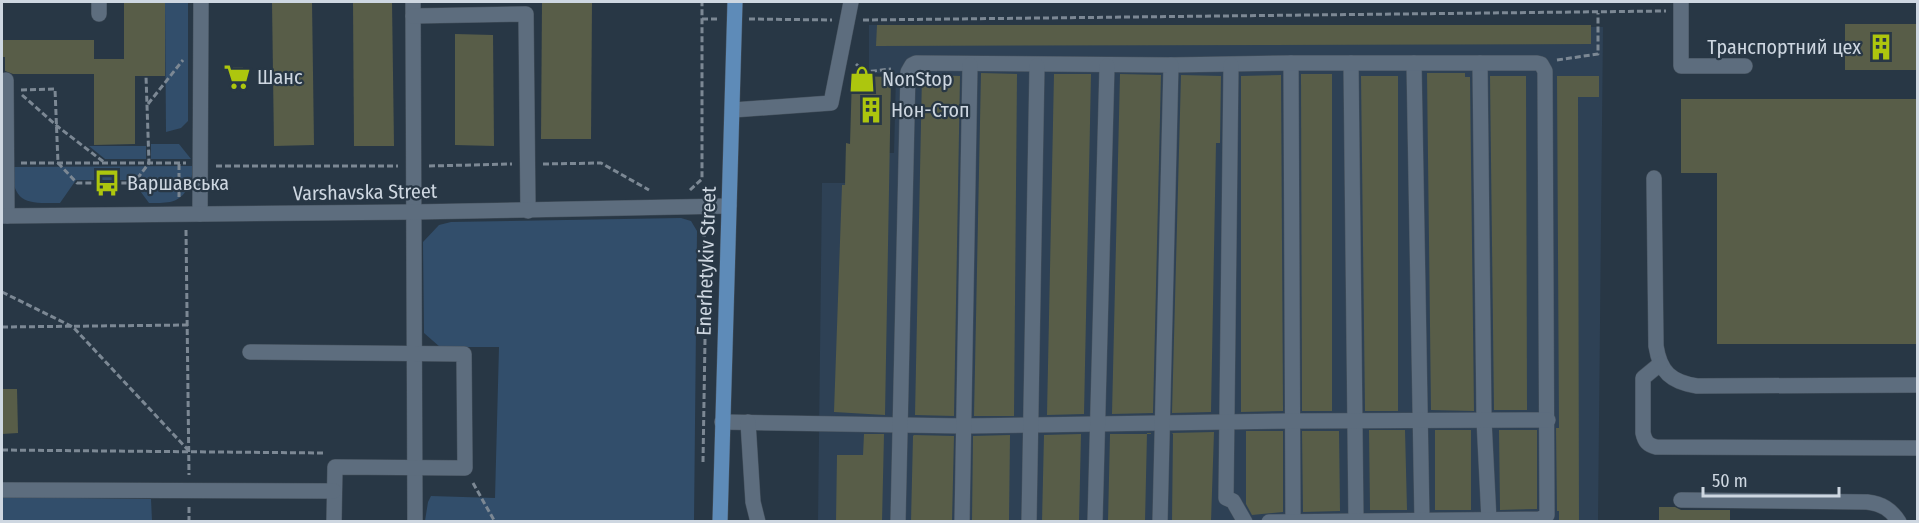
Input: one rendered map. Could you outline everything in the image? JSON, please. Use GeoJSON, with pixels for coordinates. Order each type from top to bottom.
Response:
{"type":"FeatureCollection","features":[{"type":"Feature","properties":{"kind":"main road","name":"Enerhetykiv Street"},"geometry":{"type":"LineString","coordinates":[[720,522],[735,2]]}},
{"type":"Feature","properties":{"kind":"street"},"geometry":{"type":"LineString","coordinates":[[200,214],[205,123],[201,2]]}},
{"type":"Feature","properties":{"kind":"street"},"geometry":{"type":"LineString","coordinates":[[733,110],[831,103],[851,2]]}},
{"type":"Feature","properties":{"kind":"street"},"geometry":{"type":"LineString","coordinates":[[1681,6],[1681,66],[1745,66]]}},
{"type":"Feature","properties":{"kind":"street"},"geometry":{"type":"LineString","coordinates":[[415,522],[412,9],[526,14],[528,210]]}},
{"type":"Feature","properties":{"kind":"street"},"geometry":{"type":"LineString","coordinates":[[1291,63],[1293,521]]}},
{"type":"Feature","properties":{"kind":"street"},"geometry":{"type":"LineString","coordinates":[[1351,63],[1356,521]]}},
{"type":"Feature","properties":{"kind":"street"},"geometry":{"type":"LineString","coordinates":[[1414,63],[1422,520]]}},
{"type":"Feature","properties":{"kind":"street"},"geometry":{"type":"LineString","coordinates":[[1480,63],[1485,420],[1489,520]]}},
{"type":"Feature","properties":{"kind":"street"},"geometry":{"type":"LineString","coordinates":[[898,522],[908,72],[912,65],[1541,64],[1545,71],[1547,515],[1540,519],[1269,522]]}},
{"type":"Feature","properties":{"kind":"street"},"geometry":{"type":"LineString","coordinates":[[962,522],[970,65]]}},
{"type":"Feature","properties":{"kind":"street"},"geometry":{"type":"LineString","coordinates":[[1160,522],[1171,65]]}},
{"type":"Feature","properties":{"kind":"street"},"geometry":{"type":"LineString","coordinates":[[1231,65],[1226,498],[1233,501],[1245,522]]}},
{"type":"Feature","properties":{"kind":"street"},"geometry":{"type":"LineString","coordinates":[[1029,522],[1037,66]]}},
{"type":"Feature","properties":{"kind":"street"},"geometry":{"type":"LineString","coordinates":[[1095,522],[1107,66]]}},
{"type":"Feature","properties":{"kind":"street"},"geometry":{"type":"LineString","coordinates":[[4,216],[6,80]]}},
{"type":"Feature","properties":{"kind":"street"},"geometry":{"type":"LineString","coordinates":[[1654,178],[1656,346],[1660,364],[1673,379],[1697,386],[1917,385]]}},
{"type":"Feature","properties":{"kind":"street","name":"Varshavska Street"},"geometry":{"type":"LineString","coordinates":[[4,216],[729,206]]}},
{"type":"Feature","properties":{"kind":"street"},"geometry":{"type":"LineString","coordinates":[[250,352],[464,354],[465,468],[335,467],[334,522]]}},
{"type":"Feature","properties":{"kind":"street"},"geometry":{"type":"LineString","coordinates":[[1660,364],[1643,378],[1643,433],[1650,446],[1917,448]]}},
{"type":"Feature","properties":{"kind":"street"},"geometry":{"type":"LineString","coordinates":[[722,422],[1029,426],[1355,420],[1548,420]]}},
{"type":"Feature","properties":{"kind":"street"},"geometry":{"type":"LineString","coordinates":[[748,423],[753,502],[758,522]]}},
{"type":"Feature","properties":{"kind":"street"},"geometry":{"type":"LineString","coordinates":[[2,490],[334,491]]}},
{"type":"Feature","properties":{"kind":"street"},"geometry":{"type":"LineString","coordinates":[[1681,500],[1867,502],[1882,504],[1899,522]]}},
{"type":"Feature","properties":{"kind":"path"},"geometry":{"type":"LineString","coordinates":[[702,2],[705,340],[703,465]]}},
{"type":"Feature","properties":{"kind":"path"},"geometry":{"type":"LineString","coordinates":[[702,20],[1598,12],[1681,6]]}},
{"type":"Feature","properties":{"kind":"path"},"geometry":{"type":"LineString","coordinates":[[1537,63],[1598,54],[1598,12]]}},
{"type":"Feature","properties":{"kind":"path"},"geometry":{"type":"LineString","coordinates":[[147,106],[183,61]]}},
{"type":"Feature","properties":{"kind":"path"},"geometry":{"type":"LineString","coordinates":[[854,62],[865,72],[912,65]]}},
{"type":"Feature","properties":{"kind":"path"},"geometry":{"type":"LineString","coordinates":[[105,163],[57,126],[16,90],[55,89],[57,126],[58,163],[77,183],[134,183],[149,163],[146,76]]}},
{"type":"Feature","properties":{"kind":"path"},"geometry":{"type":"LineString","coordinates":[[6,163],[413,166],[601,163],[655,194]]}},
{"type":"Feature","properties":{"kind":"path"},"geometry":{"type":"LineString","coordinates":[[179,163],[179,214],[187,233],[189,522]]}},
{"type":"Feature","properties":{"kind":"path"},"geometry":{"type":"LineString","coordinates":[[686,193],[702,179]]}},
{"type":"Feature","properties":{"kind":"path"},"geometry":{"type":"LineString","coordinates":[[2,292],[73,327],[189,451]]}},
{"type":"Feature","properties":{"kind":"path"},"geometry":{"type":"LineString","coordinates":[[2,327],[188,325]]}},
{"type":"Feature","properties":{"kind":"path"},"geometry":{"type":"LineString","coordinates":[[2,450],[325,452],[335,467]]}},
{"type":"Feature","properties":{"kind":"path"},"geometry":{"type":"LineString","coordinates":[[465,468],[495,522]]}},
{"type":"Feature","properties":{"kind":"shaded area"},"geometry":{"type":"Polygon","coordinates":[[[165,2],[188,2],[188,121],[181,128],[166,132],[165,2]]]}},
{"type":"Feature","properties":{"kind":"shaded area"},"geometry":{"type":"Polygon","coordinates":[[[869,25],[1603,27],[1598,521],[818,522],[822,183],[869,183],[870,153],[894,153],[896,74],[869,73],[869,25]]]}},
{"type":"Feature","properties":{"kind":"shaded area"},"geometry":{"type":"Polygon","coordinates":[[[151,144],[179,144],[191,159],[151,159],[151,144]]]}},
{"type":"Feature","properties":{"kind":"shaded area"},"geometry":{"type":"Polygon","coordinates":[[[89,146],[146,146],[146,159],[105,159],[89,146]]]}},
{"type":"Feature","properties":{"kind":"shaded area"},"geometry":{"type":"Polygon","coordinates":[[[192,166],[192,177],[185,193],[170,202],[154,203],[149,203],[132,180],[76,180],[60,203],[31,202],[19,195],[15,189],[11,167],[192,166]]]}},
{"type":"Feature","properties":{"kind":"shaded area"},"geometry":{"type":"Polygon","coordinates":[[[681,218],[691,221],[697,231],[694,521],[425,521],[431,496],[495,498],[499,347],[440,347],[424,333],[423,242],[439,225],[451,222],[681,218]]]}},
{"type":"Feature","properties":{"kind":"shaded area"},"geometry":{"type":"Polygon","coordinates":[[[2,497],[151,499],[152,521],[2,522],[2,497]]]}},
{"type":"Feature","properties":{"kind":"building"},"geometry":{"type":"Polygon","coordinates":[[[124,2],[165,2],[165,76],[135,76],[135,144],[94,145],[94,74],[13,74],[5,71],[2,40],[94,40],[94,59],[124,59],[124,2]]]}},
{"type":"Feature","properties":{"kind":"building"},"geometry":{"type":"Polygon","coordinates":[[[272,2],[312,2],[314,145],[274,146],[272,2]]]}},
{"type":"Feature","properties":{"kind":"building"},"geometry":{"type":"Polygon","coordinates":[[[353,2],[392,2],[394,146],[354,146],[353,2]]]}},
{"type":"Feature","properties":{"kind":"building"},"geometry":{"type":"Polygon","coordinates":[[[542,2],[592,2],[591,139],[541,139],[542,2]]]}},
{"type":"Feature","properties":{"kind":"building","name":"Транспортний цех"},"geometry":{"type":"Polygon","coordinates":[[[1845,24],[1917,24],[1917,70],[1845,70],[1845,24]]]}},
{"type":"Feature","properties":{"kind":"building"},"geometry":{"type":"Polygon","coordinates":[[[877,25],[1591,25],[1591,44],[876,46],[877,25]]]}},
{"type":"Feature","properties":{"kind":"building"},"geometry":{"type":"Polygon","coordinates":[[[455,34],[493,35],[494,146],[455,145],[455,34]]]}},
{"type":"Feature","properties":{"kind":"building","name":"Шанс"},"geometry":{"type":"Polygon","coordinates":[[[230,67],[243,67],[244,86],[230,86],[230,67]]]}},
{"type":"Feature","properties":{"kind":"building"},"geometry":{"type":"Polygon","coordinates":[[[981,73],[1017,74],[1014,416],[974,416],[981,73]]]}},
{"type":"Feature","properties":{"kind":"building"},"geometry":{"type":"Polygon","coordinates":[[[1427,73],[1465,73],[1465,77],[1470,77],[1474,411],[1431,410],[1427,73]]]}},
{"type":"Feature","properties":{"kind":"building"},"geometry":{"type":"Polygon","coordinates":[[[1054,74],[1091,74],[1084,414],[1047,415],[1054,74]]]}},
{"type":"Feature","properties":{"kind":"building"},"geometry":{"type":"Polygon","coordinates":[[[1120,74],[1161,75],[1153,413],[1112,414],[1120,74]]]}},
{"type":"Feature","properties":{"kind":"building"},"geometry":{"type":"Polygon","coordinates":[[[1301,74],[1332,74],[1332,411],[1302,411],[1301,74]]]}},
{"type":"Feature","properties":{"kind":"building"},"geometry":{"type":"Polygon","coordinates":[[[922,75],[960,76],[954,416],[915,415],[922,75]]]}},
{"type":"Feature","properties":{"kind":"building"},"geometry":{"type":"Polygon","coordinates":[[[1181,75],[1221,76],[1220,143],[1216,143],[1211,412],[1172,413],[1181,75]]]}},
{"type":"Feature","properties":{"kind":"building"},"geometry":{"type":"Polygon","coordinates":[[[1281,75],[1283,411],[1241,412],[1241,76],[1281,75]]]}},
{"type":"Feature","properties":{"kind":"building"},"geometry":{"type":"Polygon","coordinates":[[[852,76],[891,77],[885,415],[834,412],[842,185],[845,185],[846,143],[850,144],[852,76]]]}},
{"type":"Feature","properties":{"kind":"building"},"geometry":{"type":"Polygon","coordinates":[[[1361,76],[1398,76],[1398,411],[1365,411],[1361,76]]]}},
{"type":"Feature","properties":{"kind":"building"},"geometry":{"type":"Polygon","coordinates":[[[1490,76],[1526,76],[1527,410],[1494,410],[1490,76]]]}},
{"type":"Feature","properties":{"kind":"building"},"geometry":{"type":"Polygon","coordinates":[[[1557,76],[1599,76],[1599,97],[1578,97],[1579,522],[1559,522],[1559,511],[1557,511],[1556,428],[1559,428],[1557,76]]]}},
{"type":"Feature","properties":{"kind":"building"},"geometry":{"type":"Polygon","coordinates":[[[1681,99],[1917,99],[1917,344],[1717,344],[1717,173],[1681,173],[1681,99]]]}},
{"type":"Feature","properties":{"kind":"building"},"geometry":{"type":"Polygon","coordinates":[[[2,389],[17,389],[18,433],[2,434],[2,389]]]}},
{"type":"Feature","properties":{"kind":"building"},"geometry":{"type":"Polygon","coordinates":[[[1369,430],[1405,430],[1407,510],[1370,510],[1369,430]]]}},
{"type":"Feature","properties":{"kind":"building"},"geometry":{"type":"Polygon","coordinates":[[[1435,430],[1471,430],[1471,510],[1435,510],[1435,430]]]}},
{"type":"Feature","properties":{"kind":"building"},"geometry":{"type":"Polygon","coordinates":[[[1499,430],[1537,430],[1537,509],[1500,510],[1499,430]]]}},
{"type":"Feature","properties":{"kind":"building"},"geometry":{"type":"Polygon","coordinates":[[[1246,431],[1283,431],[1283,512],[1252,515],[1246,504],[1246,431]]]}},
{"type":"Feature","properties":{"kind":"building"},"geometry":{"type":"Polygon","coordinates":[[[1302,431],[1339,431],[1340,511],[1303,512],[1302,431]]]}},
{"type":"Feature","properties":{"kind":"building"},"geometry":{"type":"Polygon","coordinates":[[[1214,432],[1211,522],[1172,522],[1172,433],[1214,432]]]}},
{"type":"Feature","properties":{"kind":"building"},"geometry":{"type":"Polygon","coordinates":[[[1147,433],[1145,522],[1108,522],[1110,434],[1147,433]]]}},
{"type":"Feature","properties":{"kind":"building"},"geometry":{"type":"Polygon","coordinates":[[[864,434],[884,434],[882,522],[836,522],[837,455],[863,455],[864,434]]]}},
{"type":"Feature","properties":{"kind":"building"},"geometry":{"type":"Polygon","coordinates":[[[1081,434],[1079,522],[1042,522],[1044,435],[1081,434]]]}},
{"type":"Feature","properties":{"kind":"building"},"geometry":{"type":"Polygon","coordinates":[[[914,435],[954,436],[952,522],[911,522],[914,435]]]}},
{"type":"Feature","properties":{"kind":"building"},"geometry":{"type":"Polygon","coordinates":[[[1010,435],[1009,522],[972,522],[973,436],[1010,435]]]}},
{"type":"Feature","properties":{"kind":"building"},"geometry":{"type":"Polygon","coordinates":[[[1659,507],[1675,507],[1681,510],[1730,510],[1730,522],[1659,522],[1659,507]]]}},
{"type":"Feature","properties":{"kind":"place","name":"Транспортний цех"},"geometry":{"type":"Point","coordinates":[1881,47]}},
{"type":"Feature","properties":{"kind":"place","name":"Шанс"},"geometry":{"type":"Point","coordinates":[237,77]}},
{"type":"Feature","properties":{"kind":"place","name":"NonStop"},"geometry":{"type":"Point","coordinates":[862,79]}},
{"type":"Feature","properties":{"kind":"place","name":"Нон-Стоп"},"geometry":{"type":"Point","coordinates":[871,110]}},
{"type":"Feature","properties":{"kind":"place","name":"Варшавська"},"geometry":{"type":"Point","coordinates":[107,183]}}]}
